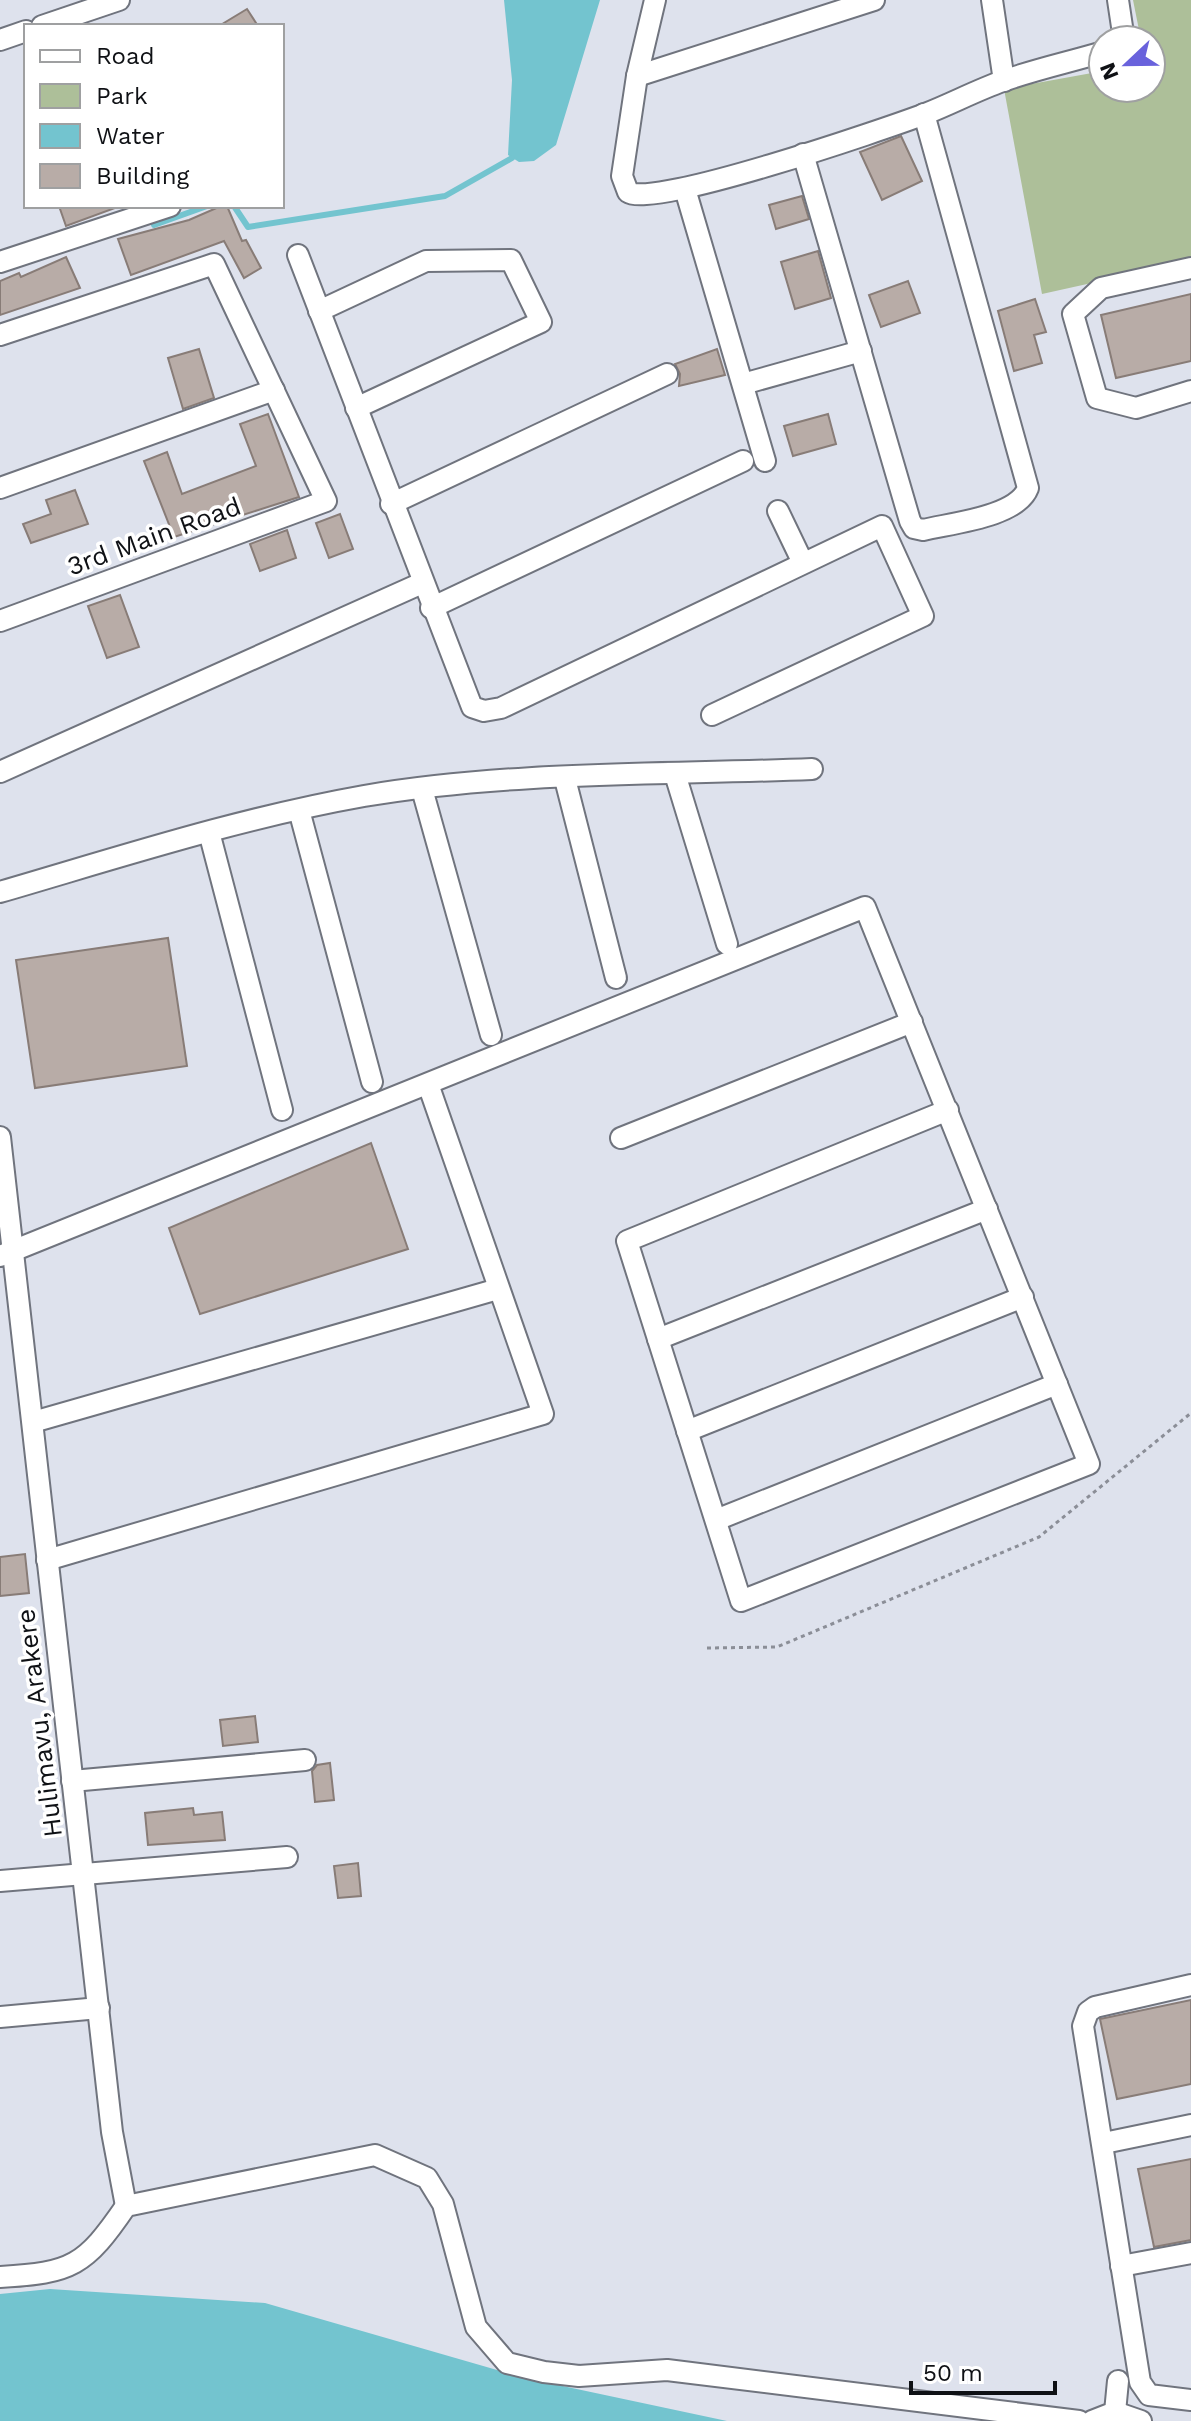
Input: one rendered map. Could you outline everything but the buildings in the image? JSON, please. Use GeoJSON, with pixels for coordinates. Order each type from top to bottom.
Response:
{"type":"FeatureCollection","features":[{"type":"Feature","properties":{"kind":"street"},"geometry":{"type":"LineString","coordinates":[[48,24],[119,0]]}},
{"type":"Feature","properties":{"kind":"street"},"geometry":{"type":"LineString","coordinates":[[655,0],[637,76],[622,176],[628,192],[639,197],[685,189],[803,154],[924,114],[1004,81],[1087,57]]}},
{"type":"Feature","properties":{"kind":"street"},"geometry":{"type":"LineString","coordinates":[[637,76],[874,0]]}},
{"type":"Feature","properties":{"kind":"street"},"geometry":{"type":"LineString","coordinates":[[992,0],[1004,81]]}},
{"type":"Feature","properties":{"kind":"street"},"geometry":{"type":"LineString","coordinates":[[1118,0],[1122,24]]}},
{"type":"Feature","properties":{"kind":"street"},"geometry":{"type":"LineString","coordinates":[[0,40],[24,32]]}},
{"type":"Feature","properties":{"kind":"street"},"geometry":{"type":"LineString","coordinates":[[803,154],[914,528],[923,530],[1008,509],[1025,498],[1028,488],[924,114]]}},
{"type":"Feature","properties":{"kind":"street"},"geometry":{"type":"LineString","coordinates":[[685,189],[765,461]]}},
{"type":"Feature","properties":{"kind":"street"},"geometry":{"type":"LineString","coordinates":[[0,262],[164,208]]}},
{"type":"Feature","properties":{"kind":"street"},"geometry":{"type":"LineString","coordinates":[[298,255],[466,700],[484,711],[501,708],[882,526],[923,616],[712,715]]}},
{"type":"Feature","properties":{"kind":"street"},"geometry":{"type":"LineString","coordinates":[[319,311],[426,261],[511,260],[541,322],[356,408]]}},
{"type":"Feature","properties":{"kind":"street"},"geometry":{"type":"LineString","coordinates":[[0,335],[214,264],[274,390],[0,488]]}},
{"type":"Feature","properties":{"kind":"street"},"geometry":{"type":"LineString","coordinates":[[1191,268],[1101,288],[1073,314],[1097,398],[1136,408],[1191,391]]}},
{"type":"Feature","properties":{"kind":"street"},"geometry":{"type":"LineString","coordinates":[[743,384],[861,351]]}},
{"type":"Feature","properties":{"kind":"street"},"geometry":{"type":"LineString","coordinates":[[391,504],[667,374]]}},
{"type":"Feature","properties":{"kind":"street","name":"3rd Main Road"},"geometry":{"type":"LineString","coordinates":[[0,621],[326,501],[274,390]]}},
{"type":"Feature","properties":{"kind":"street"},"geometry":{"type":"LineString","coordinates":[[431,608],[743,461]]}},
{"type":"Feature","properties":{"kind":"street"},"geometry":{"type":"LineString","coordinates":[[778,511],[803,563]]}},
{"type":"Feature","properties":{"kind":"street"},"geometry":{"type":"LineString","coordinates":[[0,772],[422,583]]}},
{"type":"Feature","properties":{"kind":"street"},"geometry":{"type":"LineString","coordinates":[[0,892],[209,832],[299,810],[422,789],[565,779],[812,769]]}},
{"type":"Feature","properties":{"kind":"street"},"geometry":{"type":"LineString","coordinates":[[675,774],[727,944]]}},
{"type":"Feature","properties":{"kind":"street"},"geometry":{"type":"LineString","coordinates":[[565,779],[616,978]]}},
{"type":"Feature","properties":{"kind":"street"},"geometry":{"type":"LineString","coordinates":[[422,789],[491,1035]]}},
{"type":"Feature","properties":{"kind":"street"},"geometry":{"type":"LineString","coordinates":[[299,810],[372,1082]]}},
{"type":"Feature","properties":{"kind":"street"},"geometry":{"type":"LineString","coordinates":[[209,832],[282,1110]]}},
{"type":"Feature","properties":{"kind":"street"},"geometry":{"type":"LineString","coordinates":[[7,1253],[865,907],[948,1110],[1089,1464],[741,1601],[627,1241],[948,1110]]}},
{"type":"Feature","properties":{"kind":"street"},"geometry":{"type":"LineString","coordinates":[[621,1138],[912,1022]]}},
{"type":"Feature","properties":{"kind":"street"},"geometry":{"type":"LineString","coordinates":[[47,1560],[543,1414],[428,1084]]}},
{"type":"Feature","properties":{"kind":"street","name":"Hulimavu, Arakere"},"geometry":{"type":"LineString","coordinates":[[0,1137],[7,1253],[33,1422],[112,2132],[126,2206]]}},
{"type":"Feature","properties":{"kind":"street"},"geometry":{"type":"LineString","coordinates":[[658,1339],[987,1209]]}},
{"type":"Feature","properties":{"kind":"street"},"geometry":{"type":"LineString","coordinates":[[33,1422],[498,1289]]}},
{"type":"Feature","properties":{"kind":"street"},"geometry":{"type":"LineString","coordinates":[[687,1431],[1023,1297]]}},
{"type":"Feature","properties":{"kind":"street"},"geometry":{"type":"LineString","coordinates":[[716,1520],[1057,1384]]}},
{"type":"Feature","properties":{"kind":"street"},"geometry":{"type":"LineString","coordinates":[[72,1781],[305,1760]]}},
{"type":"Feature","properties":{"kind":"street"},"geometry":{"type":"LineString","coordinates":[[0,1881],[84,1877],[287,1857]]}},
{"type":"Feature","properties":{"kind":"street"},"geometry":{"type":"LineString","coordinates":[[1191,1985],[1095,2007],[1088,2012],[1083,2026],[1144,2390],[1157,2397],[1191,2400]]}},
{"type":"Feature","properties":{"kind":"street"},"geometry":{"type":"LineString","coordinates":[[0,2017],[99,2008]]}},
{"type":"Feature","properties":{"kind":"street"},"geometry":{"type":"LineString","coordinates":[[1104,2143],[1191,2125]]}},
{"type":"Feature","properties":{"kind":"street"},"geometry":{"type":"LineString","coordinates":[[0,2277],[50,2274],[79,2261],[99,2245],[126,2206],[375,2155],[427,2178],[443,2204],[476,2327],[507,2363],[579,2376],[667,2370],[1079,2421]]}},
{"type":"Feature","properties":{"kind":"street"},"geometry":{"type":"LineString","coordinates":[[1121,2266],[1191,2253]]}},
{"type":"Feature","properties":{"kind":"street"},"geometry":{"type":"LineString","coordinates":[[1115,2412],[1118,2381]]}},
{"type":"Feature","properties":{"kind":"street"},"geometry":{"type":"LineString","coordinates":[[1092,2421],[1115,2412],[1141,2421]]}},
{"type":"Feature","properties":{"kind":"path"},"geometry":{"type":"LineString","coordinates":[[707,1648],[777,1647],[1039,1537],[1191,1413]]}},
{"type":"Feature","properties":{"kind":"green space"},"geometry":{"type":"Polygon","coordinates":[[[1133,0],[1191,0],[1191,261],[1042,294],[1004,89],[1087,74],[1087,104],[1167,104],[1167,24],[1138,24],[1133,0]]]}},
{"type":"Feature","properties":{"kind":"water"},"geometry":{"type":"Polygon","coordinates":[[[504,0],[600,0],[556,145],[534,161],[519,162],[508,155],[512,80],[504,0]]]}},
{"type":"Feature","properties":{"kind":"water"},"geometry":{"type":"Polygon","coordinates":[[[50,2289],[265,2303],[525,2378],[727,2421],[0,2421],[0,2294],[50,2289]]]}},
{"type":"Feature","properties":{"kind":"waterway"},"geometry":{"type":"LineString","coordinates":[[235,208],[248,227],[445,196],[512,158]]}},
{"type":"Feature","properties":{"kind":"waterway"},"geometry":{"type":"LineString","coordinates":[[154,225],[201,208]]}}]}
